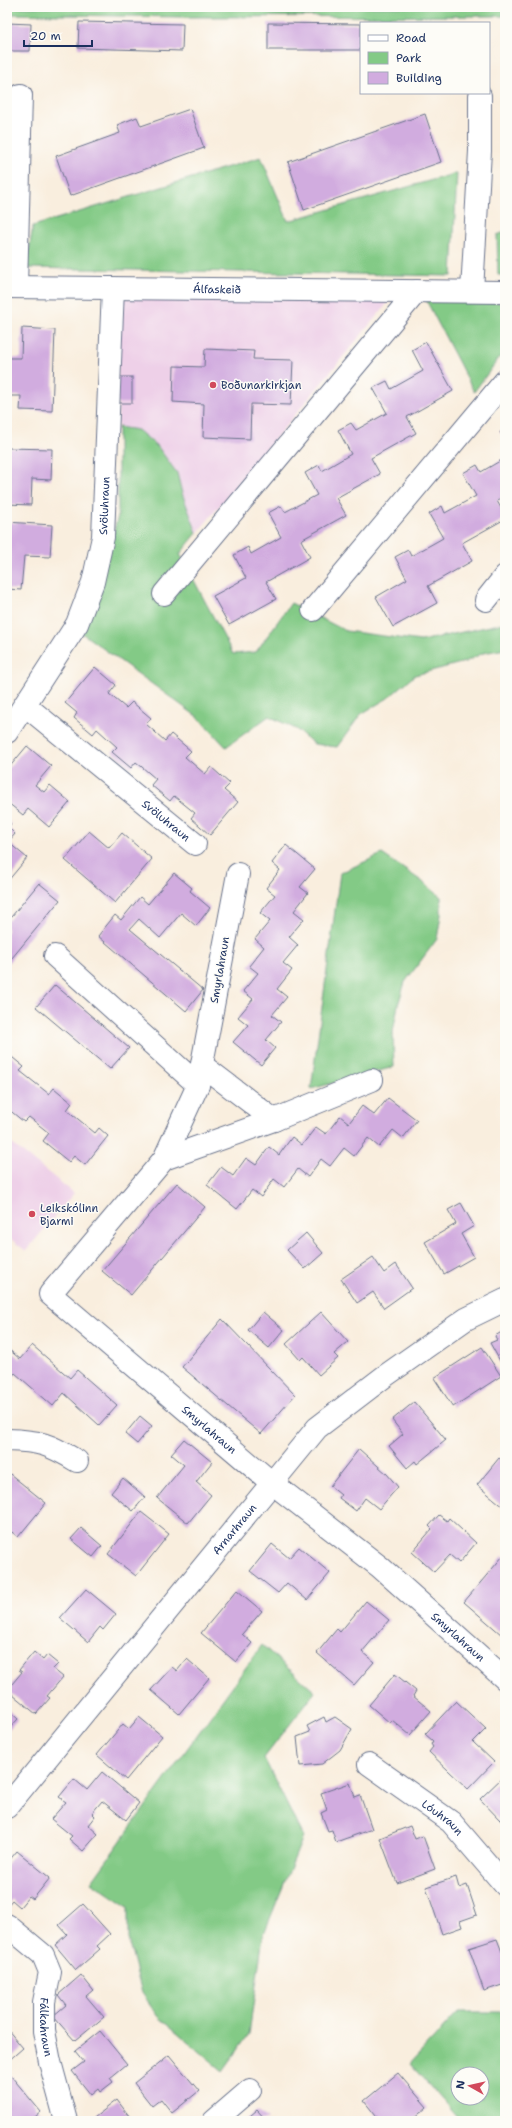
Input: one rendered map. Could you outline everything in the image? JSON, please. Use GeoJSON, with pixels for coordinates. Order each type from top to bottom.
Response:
{"type":"FeatureCollection","features":[{"type":"Feature","properties":{"kind":"street","name":"Álfaskeið"},"geometry":{"type":"LineString","coordinates":[[21,96],[12,287],[505,292]]}},
{"type":"Feature","properties":{"kind":"street"},"geometry":{"type":"LineString","coordinates":[[472,291],[480,151],[480,96]]}},
{"type":"Feature","properties":{"kind":"street","name":"Svöluhraun"},"geometry":{"type":"LineString","coordinates":[[7,732],[26,706],[77,624],[93,582],[103,537],[113,288]]}},
{"type":"Feature","properties":{"kind":"street"},"geometry":{"type":"LineString","coordinates":[[164,594],[417,291]]}},
{"type":"Feature","properties":{"kind":"street"},"geometry":{"type":"LineString","coordinates":[[313,610],[505,381]]}},
{"type":"Feature","properties":{"kind":"street"},"geometry":{"type":"LineString","coordinates":[[486,600],[505,576]]}},
{"type":"Feature","properties":{"kind":"street","name":"Svöluhraun"},"geometry":{"type":"LineString","coordinates":[[26,706],[195,844]]}},
{"type":"Feature","properties":{"kind":"street","name":"Smyrlahraun"},"geometry":{"type":"LineString","coordinates":[[238,874],[201,1075],[164,1159],[50,1294],[272,1483],[380,1567],[505,1679]]}},
{"type":"Feature","properties":{"kind":"street"},"geometry":{"type":"LineString","coordinates":[[54,956],[201,1075],[274,1120]]}},
{"type":"Feature","properties":{"kind":"street"},"geometry":{"type":"LineString","coordinates":[[164,1159],[274,1120],[372,1080]]}},
{"type":"Feature","properties":{"kind":"street","name":"Arnarhraun"},"geometry":{"type":"LineString","coordinates":[[7,1806],[317,1428],[385,1376],[466,1319],[505,1300]]}},
{"type":"Feature","properties":{"kind":"street"},"geometry":{"type":"LineString","coordinates":[[7,1440],[37,1441],[60,1451],[77,1461]]}},
{"type":"Feature","properties":{"kind":"street","name":"Lóuhraun"},"geometry":{"type":"LineString","coordinates":[[369,1764],[451,1822],[505,1885]]}},
{"type":"Feature","properties":{"kind":"street","name":"Fálkahraun"},"geometry":{"type":"LineString","coordinates":[[7,1924],[43,1955],[50,1972],[44,2002],[44,2031],[50,2062],[66,2121]]}},
{"type":"Feature","properties":{"kind":"street"},"geometry":{"type":"LineString","coordinates":[[214,2121],[250,2090]]}},
{"type":"Feature","properties":{"kind":"shaded area"},"geometry":{"type":"Polygon","coordinates":[[[118,298],[390,300],[197,533],[182,493],[177,473],[158,447],[138,430],[118,427],[118,298]]]}},
{"type":"Feature","properties":{"kind":"shaded area","name":"Leikskólinn Bjarmi"},"geometry":{"type":"Polygon","coordinates":[[[7,1140],[74,1193],[26,1251],[7,1236],[7,1140]]]}},
{"type":"Feature","properties":{"kind":"green space"},"geometry":{"type":"Polygon","coordinates":[[[7,7],[505,7],[505,16],[180,17],[7,14],[7,7]]]}},
{"type":"Feature","properties":{"kind":"green space"},"geometry":{"type":"Polygon","coordinates":[[[261,157],[288,221],[457,173],[452,276],[26,268],[33,226],[261,157]]]}},
{"type":"Feature","properties":{"kind":"green space"},"geometry":{"type":"Polygon","coordinates":[[[505,232],[505,275],[498,275],[497,235],[505,232]]]}},
{"type":"Feature","properties":{"kind":"green space"},"geometry":{"type":"Polygon","coordinates":[[[425,298],[505,303],[505,350],[474,392],[425,298]]]}},
{"type":"Feature","properties":{"kind":"green space"},"geometry":{"type":"Polygon","coordinates":[[[118,427],[138,430],[158,447],[177,473],[182,493],[197,533],[180,554],[233,654],[256,652],[291,603],[346,631],[421,641],[504,623],[505,649],[483,653],[465,662],[415,675],[388,698],[361,714],[337,747],[314,744],[296,729],[269,716],[226,747],[199,718],[79,631],[90,614],[118,516],[118,427]]]}},
{"type":"Feature","properties":{"kind":"green space"},"geometry":{"type":"Polygon","coordinates":[[[382,854],[423,882],[441,897],[441,915],[437,939],[405,982],[398,1005],[393,1032],[394,1067],[311,1089],[340,873],[382,854]]]}},
{"type":"Feature","properties":{"kind":"green space"},"geometry":{"type":"Polygon","coordinates":[[[262,1645],[315,1692],[264,1758],[303,1837],[263,1936],[249,2034],[223,2071],[159,2017],[142,1993],[128,1939],[128,1907],[91,1882],[262,1645]]]}},
{"type":"Feature","properties":{"kind":"green space"},"geometry":{"type":"Polygon","coordinates":[[[458,2012],[505,2012],[505,2121],[461,2121],[410,2064],[458,2012]]]}},
{"type":"Feature","properties":{"kind":"building"},"geometry":{"type":"Polygon","coordinates":[[[79,22],[183,24],[182,51],[78,48],[79,22]]]}},
{"type":"Feature","properties":{"kind":"building"},"geometry":{"type":"Polygon","coordinates":[[[7,23],[31,24],[30,51],[7,51],[7,23]]]}},
{"type":"Feature","properties":{"kind":"building"},"geometry":{"type":"Polygon","coordinates":[[[268,23],[360,24],[360,50],[268,50],[268,23]]]}},
{"type":"Feature","properties":{"kind":"building"},"geometry":{"type":"Polygon","coordinates":[[[190,109],[204,148],[70,196],[56,156],[120,133],[117,125],[137,117],[141,126],[190,109]]]}},
{"type":"Feature","properties":{"kind":"building"},"geometry":{"type":"Polygon","coordinates":[[[425,114],[441,162],[304,210],[288,162],[425,114]]]}},
{"type":"Feature","properties":{"kind":"building"},"geometry":{"type":"Polygon","coordinates":[[[22,328],[55,330],[52,411],[20,410],[21,396],[7,396],[7,358],[21,358],[22,328]]]}},
{"type":"Feature","properties":{"kind":"building"},"geometry":{"type":"Polygon","coordinates":[[[426,342],[453,391],[407,417],[416,433],[371,458],[380,474],[336,498],[346,515],[301,540],[310,557],[266,582],[276,599],[229,625],[213,596],[246,578],[234,555],[248,547],[251,554],[281,537],[268,513],[281,506],[285,512],[317,495],[305,473],[319,465],[322,471],[351,454],[338,430],[351,423],[356,430],[387,413],[373,388],[387,381],[391,389],[423,371],[412,350],[426,342]]]}},
{"type":"Feature","properties":{"kind":"building","name":"Boðunarkirkjan"},"geometry":{"type":"Polygon","coordinates":[[[205,349],[254,351],[253,359],[293,360],[291,405],[251,404],[250,439],[203,437],[204,404],[173,402],[174,366],[204,367],[205,349]]]}},
{"type":"Feature","properties":{"kind":"building"},"geometry":{"type":"Polygon","coordinates":[[[117,377],[132,377],[132,403],[117,403],[117,377]]]}},
{"type":"Feature","properties":{"kind":"building"},"geometry":{"type":"Polygon","coordinates":[[[505,430],[505,441],[500,432],[505,430]]]}},
{"type":"Feature","properties":{"kind":"building"},"geometry":{"type":"Polygon","coordinates":[[[7,448],[52,449],[51,480],[32,479],[31,505],[7,504],[7,448]]]}},
{"type":"Feature","properties":{"kind":"building"},"geometry":{"type":"Polygon","coordinates":[[[505,458],[505,496],[497,501],[505,515],[505,519],[462,543],[472,561],[428,586],[437,603],[393,627],[376,597],[407,579],[395,557],[408,550],[411,556],[443,538],[429,514],[442,506],[445,513],[476,496],[463,473],[477,465],[481,472],[505,458]]]}},
{"type":"Feature","properties":{"kind":"building"},"geometry":{"type":"Polygon","coordinates":[[[7,522],[52,525],[50,557],[24,556],[21,590],[7,589],[7,522]]]}},
{"type":"Feature","properties":{"kind":"building"},"geometry":{"type":"Polygon","coordinates":[[[95,667],[116,685],[109,694],[126,708],[132,702],[151,718],[146,724],[165,741],[171,734],[191,751],[185,757],[205,774],[211,767],[230,784],[224,790],[238,802],[210,835],[191,818],[195,813],[174,796],[170,801],[151,785],[156,779],[136,762],[131,768],[112,752],[117,747],[97,729],[93,734],[74,718],[77,713],[65,703],[95,667]]]}},
{"type":"Feature","properties":{"kind":"building"},"geometry":{"type":"Polygon","coordinates":[[[27,746],[51,766],[35,785],[44,792],[50,785],[70,802],[49,827],[28,809],[23,815],[7,802],[7,770],[27,746]]]}},
{"type":"Feature","properties":{"kind":"building"},"geometry":{"type":"Polygon","coordinates":[[[7,820],[11,824],[8,827],[15,834],[8,842],[27,858],[7,882],[7,820]]]}},
{"type":"Feature","properties":{"kind":"building"},"geometry":{"type":"Polygon","coordinates":[[[89,831],[109,848],[122,833],[152,859],[115,903],[65,860],[89,831]]]}},
{"type":"Feature","properties":{"kind":"building"},"geometry":{"type":"Polygon","coordinates":[[[286,845],[315,869],[300,887],[308,893],[294,911],[304,919],[289,937],[298,945],[283,963],[292,970],[277,989],[287,997],[272,1015],[281,1022],[266,1040],[275,1048],[261,1065],[233,1042],[248,1025],[238,1017],[253,999],[243,991],[258,973],[249,966],[264,947],[255,939],[270,921],[260,913],[275,895],[266,888],[280,870],[272,863],[286,845]]]}},
{"type":"Feature","properties":{"kind":"building"},"geometry":{"type":"Polygon","coordinates":[[[174,873],[192,888],[190,891],[210,908],[196,926],[181,913],[160,938],[139,919],[130,929],[203,990],[186,1011],[98,936],[115,915],[121,920],[140,897],[148,904],[174,873]]]}},
{"type":"Feature","properties":{"kind":"building"},"geometry":{"type":"Polygon","coordinates":[[[39,883],[60,900],[7,964],[7,922],[39,883]]]}},
{"type":"Feature","properties":{"kind":"building"},"geometry":{"type":"Polygon","coordinates":[[[55,985],[129,1048],[110,1069],[36,1007],[55,985]]]}},
{"type":"Feature","properties":{"kind":"building"},"geometry":{"type":"Polygon","coordinates":[[[7,1053],[24,1067],[20,1071],[49,1094],[54,1088],[72,1103],[67,1110],[95,1133],[99,1128],[108,1136],[85,1165],[74,1156],[69,1162],[43,1141],[49,1133],[29,1117],[24,1122],[7,1108],[7,1053]]]}},
{"type":"Feature","properties":{"kind":"building"},"geometry":{"type":"Polygon","coordinates":[[[388,1098],[417,1120],[403,1138],[393,1130],[379,1147],[368,1138],[354,1156],[344,1148],[330,1166],[321,1159],[308,1177],[298,1169],[284,1187],[274,1179],[261,1197],[252,1190],[237,1209],[207,1185],[221,1167],[233,1176],[246,1158],[256,1165],[269,1147],[279,1155],[292,1137],[302,1145],[316,1127],[326,1134],[340,1116],[349,1123],[362,1106],[374,1115],[388,1098]]]}},
{"type":"Feature","properties":{"kind":"building"},"geometry":{"type":"Polygon","coordinates":[[[177,1183],[205,1207],[131,1295],[102,1271],[177,1183]]]}},
{"type":"Feature","properties":{"kind":"building"},"geometry":{"type":"Polygon","coordinates":[[[461,1203],[474,1226],[461,1234],[474,1257],[444,1274],[425,1242],[456,1224],[448,1210],[461,1203]]]}},
{"type":"Feature","properties":{"kind":"building"},"geometry":{"type":"Polygon","coordinates":[[[306,1233],[323,1253],[305,1269],[287,1250],[306,1233]]]}},
{"type":"Feature","properties":{"kind":"building"},"geometry":{"type":"Polygon","coordinates":[[[373,1257],[384,1273],[396,1264],[412,1288],[384,1308],[373,1292],[357,1303],[341,1279],[373,1257]]]}},
{"type":"Feature","properties":{"kind":"building"},"geometry":{"type":"Polygon","coordinates":[[[263,1312],[284,1330],[269,1348],[248,1330],[263,1312]]]}},
{"type":"Feature","properties":{"kind":"building"},"geometry":{"type":"Polygon","coordinates":[[[321,1312],[348,1342],[334,1354],[338,1358],[319,1375],[303,1357],[300,1360],[286,1344],[321,1312]]]}},
{"type":"Feature","properties":{"kind":"building"},"geometry":{"type":"Polygon","coordinates":[[[222,1319],[295,1395],[261,1434],[182,1367],[222,1319]]]}},
{"type":"Feature","properties":{"kind":"building"},"geometry":{"type":"Polygon","coordinates":[[[505,1330],[505,1370],[490,1343],[497,1340],[495,1336],[505,1330]]]}},
{"type":"Feature","properties":{"kind":"building"},"geometry":{"type":"Polygon","coordinates":[[[32,1345],[70,1378],[77,1370],[117,1405],[99,1425],[64,1393],[53,1406],[15,1373],[7,1382],[7,1348],[20,1359],[32,1345]]]}},
{"type":"Feature","properties":{"kind":"building"},"geometry":{"type":"Polygon","coordinates":[[[482,1347],[501,1376],[453,1407],[434,1378],[482,1347]]]}},
{"type":"Feature","properties":{"kind":"building"},"geometry":{"type":"Polygon","coordinates":[[[414,1402],[446,1440],[417,1464],[415,1461],[407,1468],[389,1446],[403,1434],[392,1420],[414,1402]]]}},
{"type":"Feature","properties":{"kind":"building"},"geometry":{"type":"Polygon","coordinates":[[[140,1416],[152,1426],[137,1444],[125,1434],[140,1416]]]}},
{"type":"Feature","properties":{"kind":"building"},"geometry":{"type":"Polygon","coordinates":[[[184,1439],[212,1462],[196,1482],[211,1495],[188,1523],[157,1498],[184,1465],[171,1454],[184,1439]]]}},
{"type":"Feature","properties":{"kind":"building"},"geometry":{"type":"Polygon","coordinates":[[[359,1449],[387,1474],[398,1487],[379,1509],[365,1498],[356,1511],[339,1498],[341,1495],[330,1486],[359,1449]]]}},
{"type":"Feature","properties":{"kind":"building"},"geometry":{"type":"Polygon","coordinates":[[[499,1458],[505,1463],[505,1508],[477,1485],[499,1458]]]}},
{"type":"Feature","properties":{"kind":"building"},"geometry":{"type":"Polygon","coordinates":[[[10,1474],[46,1503],[18,1537],[12,1532],[7,1538],[7,1478],[10,1474]]]}},
{"type":"Feature","properties":{"kind":"building"},"geometry":{"type":"Polygon","coordinates":[[[123,1478],[145,1497],[133,1511],[111,1493],[123,1478]]]}},
{"type":"Feature","properties":{"kind":"building"},"geometry":{"type":"Polygon","coordinates":[[[141,1512],[169,1534],[136,1576],[108,1554],[141,1512]]]}},
{"type":"Feature","properties":{"kind":"building"},"geometry":{"type":"Polygon","coordinates":[[[439,1515],[447,1521],[449,1518],[476,1543],[459,1563],[450,1555],[434,1572],[412,1552],[432,1529],[429,1526],[439,1515]]]}},
{"type":"Feature","properties":{"kind":"building"},"geometry":{"type":"Polygon","coordinates":[[[81,1528],[102,1546],[93,1557],[71,1539],[81,1528]]]}},
{"type":"Feature","properties":{"kind":"building"},"geometry":{"type":"Polygon","coordinates":[[[272,1544],[289,1558],[299,1547],[330,1573],[307,1600],[287,1583],[278,1593],[250,1571],[272,1544]]]}},
{"type":"Feature","properties":{"kind":"building"},"geometry":{"type":"Polygon","coordinates":[[[503,1556],[505,1558],[505,1589],[503,1592],[505,1594],[505,1631],[502,1635],[464,1602],[503,1556]]]}},
{"type":"Feature","properties":{"kind":"building"},"geometry":{"type":"Polygon","coordinates":[[[86,1589],[116,1614],[103,1630],[100,1627],[88,1642],[60,1618],[86,1589]]]}},
{"type":"Feature","properties":{"kind":"building"},"geometry":{"type":"Polygon","coordinates":[[[237,1590],[262,1611],[242,1634],[252,1643],[236,1662],[201,1633],[237,1590]]]}},
{"type":"Feature","properties":{"kind":"building"},"geometry":{"type":"Polygon","coordinates":[[[366,1601],[389,1620],[362,1652],[374,1662],[354,1685],[317,1653],[337,1629],[340,1632],[366,1601]]]}},
{"type":"Feature","properties":{"kind":"building"},"geometry":{"type":"Polygon","coordinates":[[[34,1652],[43,1660],[47,1655],[58,1664],[53,1669],[63,1677],[47,1696],[50,1698],[36,1714],[7,1690],[22,1672],[19,1670],[34,1652]]]}},
{"type":"Feature","properties":{"kind":"building"},"geometry":{"type":"Polygon","coordinates":[[[187,1659],[209,1678],[179,1714],[151,1690],[172,1667],[177,1671],[187,1659]]]}},
{"type":"Feature","properties":{"kind":"building"},"geometry":{"type":"Polygon","coordinates":[[[395,1674],[416,1691],[413,1696],[431,1711],[410,1735],[392,1720],[390,1723],[369,1705],[395,1674]]]}},
{"type":"Feature","properties":{"kind":"building"},"geometry":{"type":"Polygon","coordinates":[[[456,1701],[486,1729],[473,1742],[494,1762],[468,1789],[429,1752],[433,1747],[431,1744],[433,1741],[425,1734],[456,1701]]]}},
{"type":"Feature","properties":{"kind":"building"},"geometry":{"type":"Polygon","coordinates":[[[7,1709],[18,1719],[7,1731],[7,1709]]]}},
{"type":"Feature","properties":{"kind":"building"},"geometry":{"type":"Polygon","coordinates":[[[139,1717],[162,1736],[126,1780],[97,1755],[123,1724],[129,1729],[139,1717]]]}},
{"type":"Feature","properties":{"kind":"building"},"geometry":{"type":"Polygon","coordinates":[[[324,1717],[326,1722],[335,1717],[352,1729],[340,1750],[322,1764],[300,1766],[297,1737],[310,1732],[307,1726],[324,1717]]]}},
{"type":"Feature","properties":{"kind":"building"},"geometry":{"type":"Polygon","coordinates":[[[102,1772],[139,1803],[126,1820],[102,1801],[92,1813],[95,1816],[88,1825],[98,1834],[83,1851],[69,1839],[72,1836],[51,1819],[66,1802],[59,1797],[74,1779],[87,1790],[102,1772]]]}},
{"type":"Feature","properties":{"kind":"building"},"geometry":{"type":"Polygon","coordinates":[[[505,1775],[505,1821],[502,1818],[500,1820],[480,1799],[505,1775]]]}},
{"type":"Feature","properties":{"kind":"building"},"geometry":{"type":"Polygon","coordinates":[[[350,1783],[355,1797],[360,1795],[372,1829],[336,1842],[332,1830],[328,1831],[321,1813],[327,1810],[321,1793],[350,1783]]]}},
{"type":"Feature","properties":{"kind":"building"},"geometry":{"type":"Polygon","coordinates":[[[410,1826],[415,1839],[423,1836],[435,1869],[397,1883],[380,1838],[410,1826]]]}},
{"type":"Feature","properties":{"kind":"building"},"geometry":{"type":"Polygon","coordinates":[[[17,1851],[50,1878],[33,1899],[29,1896],[20,1907],[12,1900],[7,1906],[7,1863],[17,1851]]]}},
{"type":"Feature","properties":{"kind":"building"},"geometry":{"type":"Polygon","coordinates":[[[456,1877],[459,1888],[467,1885],[477,1915],[460,1921],[462,1927],[442,1934],[426,1887],[456,1877]]]}},
{"type":"Feature","properties":{"kind":"building"},"geometry":{"type":"Polygon","coordinates":[[[83,1904],[110,1934],[97,1946],[100,1949],[76,1970],[55,1945],[67,1934],[59,1925],[83,1904]]]}},
{"type":"Feature","properties":{"kind":"building"},"geometry":{"type":"Polygon","coordinates":[[[497,1939],[502,1952],[505,1951],[505,1984],[484,1991],[469,1948],[497,1939]]]}},
{"type":"Feature","properties":{"kind":"building"},"geometry":{"type":"Polygon","coordinates":[[[81,1975],[93,1990],[86,1996],[104,2017],[75,2041],[53,2016],[66,2005],[58,1995],[81,1975]]]}},
{"type":"Feature","properties":{"kind":"building"},"geometry":{"type":"Polygon","coordinates":[[[7,2029],[23,2048],[7,2062],[7,2029]]]}},
{"type":"Feature","properties":{"kind":"building"},"geometry":{"type":"Polygon","coordinates":[[[100,2031],[127,2064],[110,2078],[113,2082],[100,2092],[98,2089],[91,2095],[72,2071],[84,2062],[75,2051],[100,2031]]]}},
{"type":"Feature","properties":{"kind":"building"},"geometry":{"type":"Polygon","coordinates":[[[169,2055],[199,2091],[172,2113],[161,2099],[152,2106],[134,2083],[169,2055]]]}},
{"type":"Feature","properties":{"kind":"building"},"geometry":{"type":"Polygon","coordinates":[[[398,2073],[427,2107],[411,2121],[395,2121],[392,2117],[388,2121],[380,2121],[364,2101],[398,2073]]]}},
{"type":"Feature","properties":{"kind":"building"},"geometry":{"type":"Polygon","coordinates":[[[11,2076],[41,2112],[30,2121],[7,2121],[7,2080],[11,2076]]]}},
{"type":"Feature","properties":{"kind":"building"},"geometry":{"type":"Polygon","coordinates":[[[117,2100],[133,2121],[90,2121],[117,2100]]]}},
{"type":"Feature","properties":{"kind":"building"},"geometry":{"type":"Polygon","coordinates":[[[257,2110],[267,2121],[244,2121],[257,2110]]]}},
{"type":"Feature","properties":{"kind":"place","name":"Boðunarkirkjan"},"geometry":{"type":"Point","coordinates":[213,385]}},
{"type":"Feature","properties":{"kind":"place","name":"Leikskólinn Bjarmi"},"geometry":{"type":"Point","coordinates":[32,1214]}}]}
